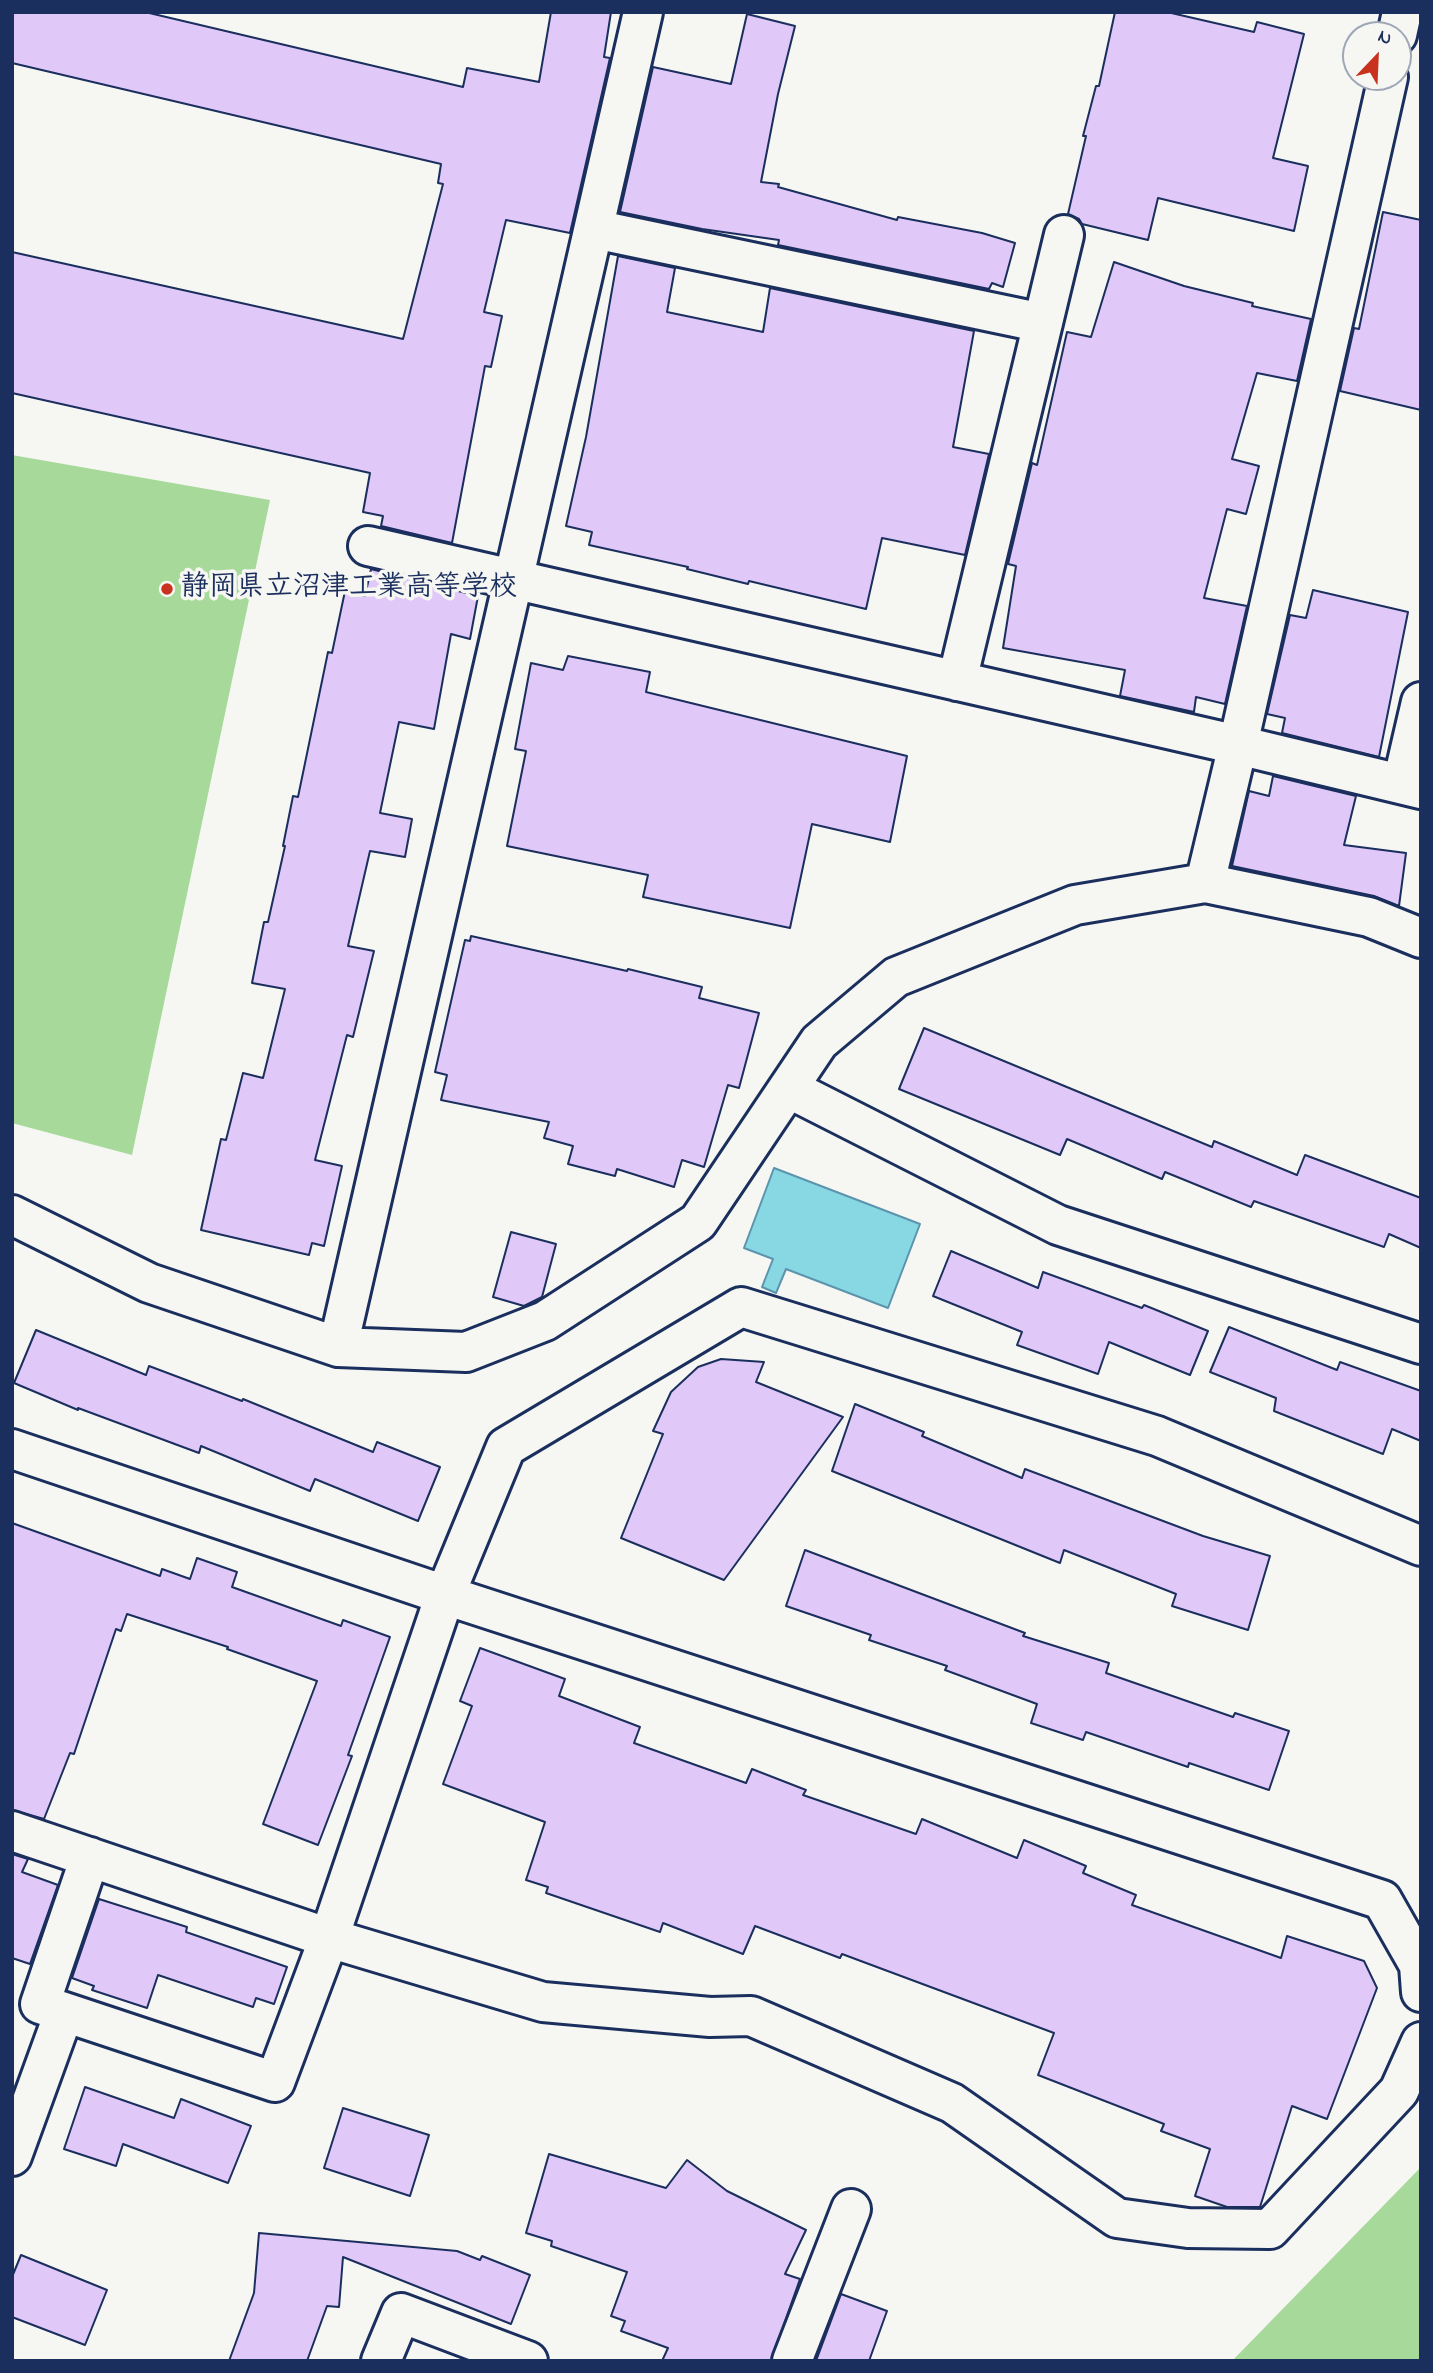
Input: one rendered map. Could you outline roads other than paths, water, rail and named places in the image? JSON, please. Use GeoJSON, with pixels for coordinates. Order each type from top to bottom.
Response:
{"type":"FeatureCollection","features":[{"type":"Feature","properties":{"kind":"street"},"geometry":{"type":"LineString","coordinates":[[338,1347],[643,12]]}},
{"type":"Feature","properties":{"kind":"street"},"geometry":{"type":"LineString","coordinates":[[1205,883],[1385,91]]}},
{"type":"Feature","properties":{"kind":"street"},"geometry":{"type":"LineString","coordinates":[[594,229],[1042,323]]}},
{"type":"Feature","properties":{"kind":"street"},"geometry":{"type":"LineString","coordinates":[[957,681],[1064,235]]}},
{"type":"Feature","properties":{"kind":"street"},"geometry":{"type":"LineString","coordinates":[[368,546],[1412,787],[1421,702]]}},
{"type":"Feature","properties":{"kind":"street"},"geometry":{"type":"LineString","coordinates":[[12,1215],[149,1283],[338,1347],[466,1352],[545,1321],[698,1222],[819,1042],[896,976],[1075,905],[1205,883],[1369,917],[1421,938]]}},
{"type":"Feature","properties":{"kind":"street"},"geometry":{"type":"LineString","coordinates":[[788,1088],[1058,1225],[1421,1344]]}},
{"type":"Feature","properties":{"kind":"street"},"geometry":{"type":"LineString","coordinates":[[90,1857],[40,2004],[275,2082],[329,1938],[445,1595],[506,1447],[741,1307],[1157,1436],[1421,1546]]}},
{"type":"Feature","properties":{"kind":"street"},"geometry":{"type":"LineString","coordinates":[[12,1449],[445,1595],[1382,1900],[1419,1965],[1421,1992]]}},
{"type":"Feature","properties":{"kind":"street"},"geometry":{"type":"LineString","coordinates":[[12,1831],[329,1938],[543,2002],[710,2017],[751,2016],[952,2103],[1117,2218],[1188,2228],[1270,2229],[1399,2091],[1421,2042]]}},
{"type":"Feature","properties":{"kind":"street"},"geometry":{"type":"LineString","coordinates":[[12,2156],[64,2013]]}},
{"type":"Feature","properties":{"kind":"street"},"geometry":{"type":"LineString","coordinates":[[793,2361],[851,2209]]}},
{"type":"Feature","properties":{"kind":"street"},"geometry":{"type":"LineString","coordinates":[[382,2361],[401,2313],[528,2361]]}},
{"type":"Feature","properties":{"kind":"water"},"geometry":{"type":"Polygon","coordinates":[[[774,1168],[920,1224],[888,1308],[786,1269],[776,1293],[762,1287],[773,1259],[744,1248],[774,1168]]]}},
{"type":"Feature","properties":{"kind":"place","name":"静岡県立沼津工業高等学校"},"geometry":{"type":"Point","coordinates":[167,589]}}]}
